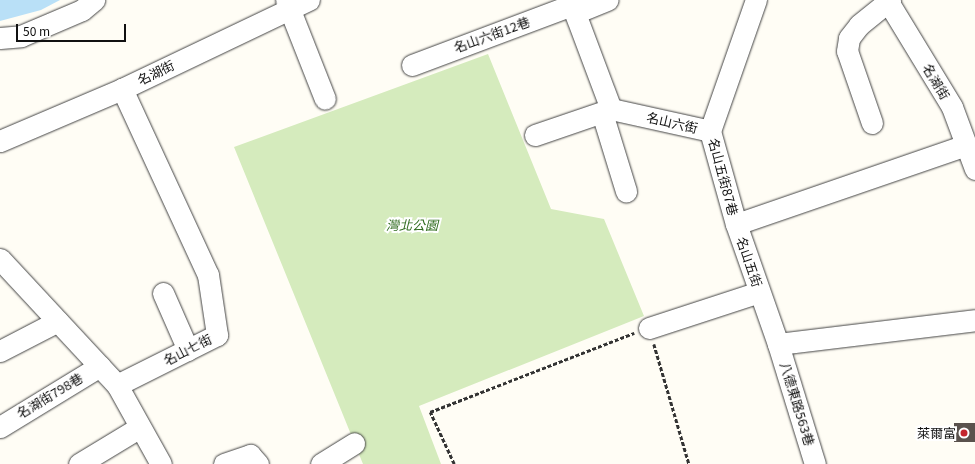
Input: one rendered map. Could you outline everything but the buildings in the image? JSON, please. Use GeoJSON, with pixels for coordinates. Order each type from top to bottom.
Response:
{"type":"FeatureCollection","features":[{"type":"Feature","properties":{"kind":"street","name":"名湖街"},"geometry":{"type":"LineString","coordinates":[[0,141],[122,89],[288,4],[309,0]]}},
{"type":"Feature","properties":{"kind":"street","name":"名山六街12巷"},"geometry":{"type":"LineString","coordinates":[[412,65],[573,6],[607,0]]}},
{"type":"Feature","properties":{"kind":"street","name":"名山六街"},"geometry":{"type":"LineString","coordinates":[[606,111],[710,131],[756,0]]}},
{"type":"Feature","properties":{"kind":"street","name":"名湖街"},"geometry":{"type":"LineString","coordinates":[[888,1],[952,107],[972,159]]}},
{"type":"Feature","properties":{"kind":"street"},"geometry":{"type":"LineString","coordinates":[[872,123],[847,51],[849,38],[859,25],[888,1]]}},
{"type":"Feature","properties":{"kind":"street"},"geometry":{"type":"LineString","coordinates":[[288,4],[325,99]]}},
{"type":"Feature","properties":{"kind":"street"},"geometry":{"type":"LineString","coordinates":[[0,38],[21,36],[88,5]]}},
{"type":"Feature","properties":{"kind":"street"},"geometry":{"type":"LineString","coordinates":[[573,6],[606,111],[626,191]]}},
{"type":"Feature","properties":{"kind":"street","name":"名山七街"},"geometry":{"type":"LineString","coordinates":[[118,385],[217,335],[208,275],[122,89]]}},
{"type":"Feature","properties":{"kind":"street"},"geometry":{"type":"LineString","coordinates":[[535,135],[606,111]]}},
{"type":"Feature","properties":{"kind":"street","name":"名山五街87巷"},"geometry":{"type":"LineString","coordinates":[[710,131],[736,224]]}},
{"type":"Feature","properties":{"kind":"street","name":"名山五街"},"geometry":{"type":"LineString","coordinates":[[778,344],[736,224],[972,159]]}},
{"type":"Feature","properties":{"kind":"street"},"geometry":{"type":"LineString","coordinates":[[0,259],[118,385],[161,464]]}},
{"type":"Feature","properties":{"kind":"street"},"geometry":{"type":"LineString","coordinates":[[649,328],[759,292]]}},
{"type":"Feature","properties":{"kind":"street"},"geometry":{"type":"LineString","coordinates":[[163,293],[188,350]]}},
{"type":"Feature","properties":{"kind":"street"},"geometry":{"type":"LineString","coordinates":[[778,344],[975,320]]}},
{"type":"Feature","properties":{"kind":"street"},"geometry":{"type":"LineString","coordinates":[[0,351],[58,321]]}},
{"type":"Feature","properties":{"kind":"street","name":"八德東路563巷"},"geometry":{"type":"LineString","coordinates":[[778,344],[815,464]]}},
{"type":"Feature","properties":{"kind":"street","name":"名湖街798巷"},"geometry":{"type":"LineString","coordinates":[[0,427],[100,366]]}},
{"type":"Feature","properties":{"kind":"street"},"geometry":{"type":"LineString","coordinates":[[79,464],[140,427]]}},
{"type":"Feature","properties":{"kind":"street"},"geometry":{"type":"LineString","coordinates":[[321,464],[354,443]]}},
{"type":"Feature","properties":{"kind":"street"},"geometry":{"type":"LineString","coordinates":[[224,464],[250,455],[258,464]]}},
{"type":"Feature","properties":{"kind":"path"},"geometry":{"type":"LineString","coordinates":[[454,464],[430,412],[649,328],[689,464]]}},
{"type":"Feature","properties":{"kind":"green space","name":"灣北公園"},"geometry":{"type":"Polygon","coordinates":[[[488,54],[551,209],[604,219],[644,316],[419,406],[441,464],[363,464],[234,147],[488,54]]]}},
{"type":"Feature","properties":{"kind":"water"},"geometry":{"type":"Polygon","coordinates":[[[0,0],[60,0],[41,10],[0,21],[0,0]]]}},
{"type":"Feature","properties":{"kind":"place","name":"萊爾富"},"geometry":{"type":"Point","coordinates":[964,433]}}]}
